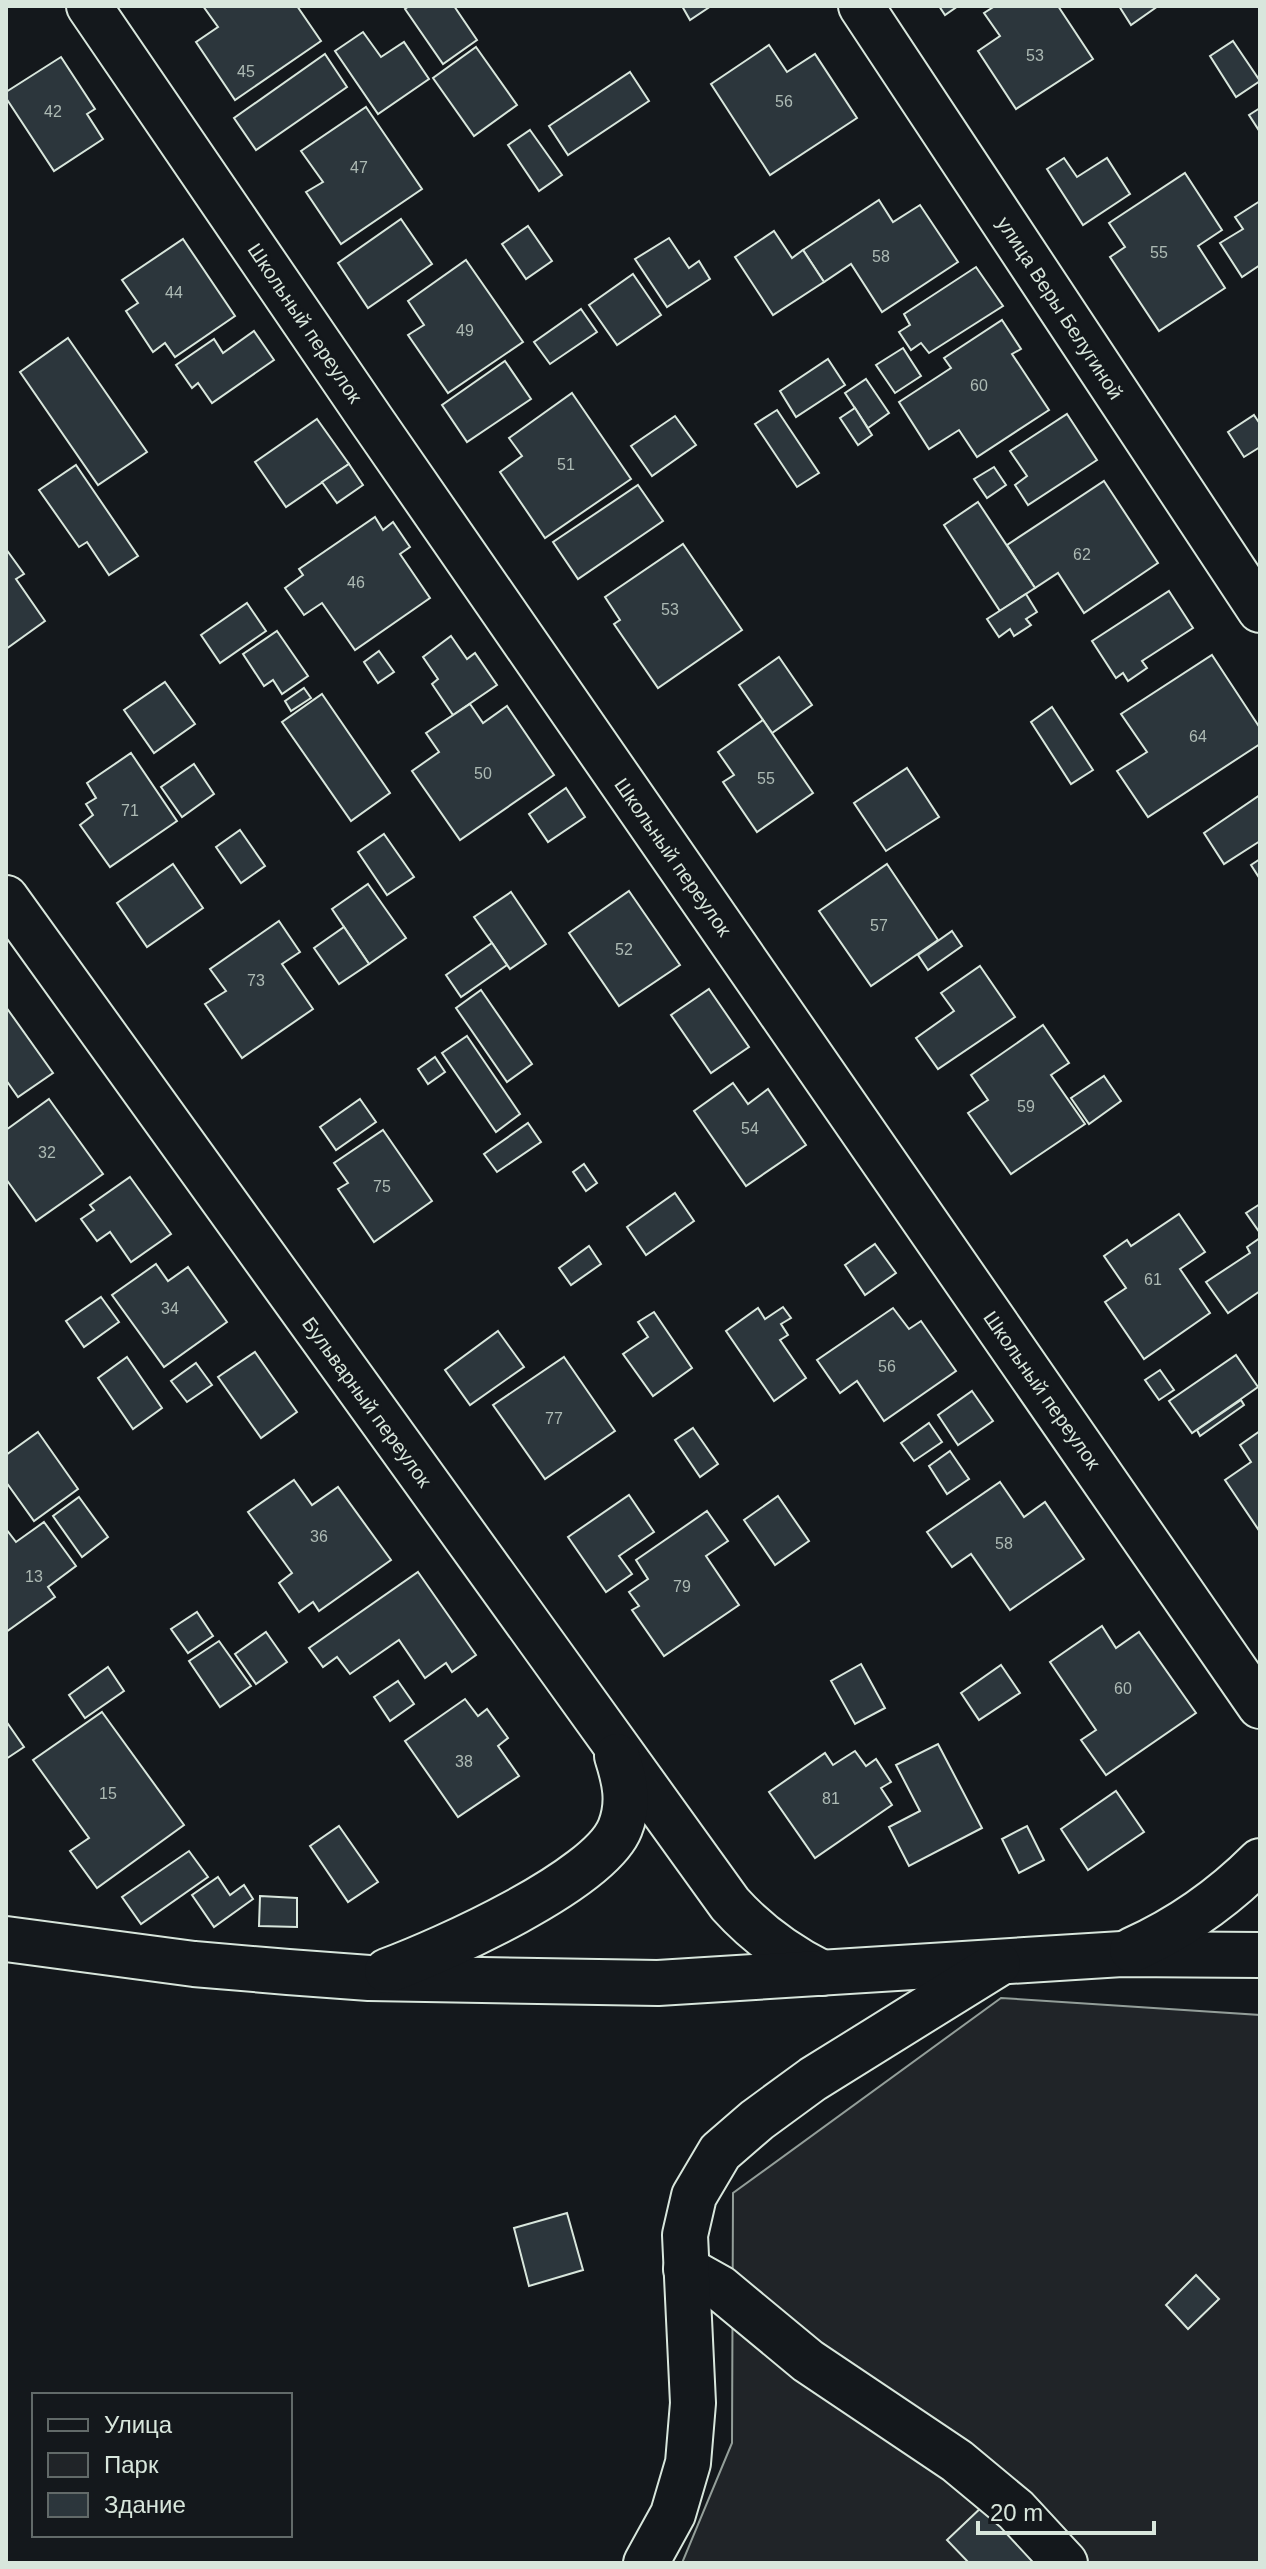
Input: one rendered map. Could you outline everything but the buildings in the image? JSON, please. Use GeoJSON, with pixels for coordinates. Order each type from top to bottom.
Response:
{"type":"FeatureCollection","features":[{"type":"Feature","properties":{"kind":"street","name":"Школьный переулок"},"geometry":{"type":"LineString","coordinates":[[89,6],[1260,1706]]}},
{"type":"Feature","properties":{"kind":"street","name":"улица Веры Белугиной"},"geometry":{"type":"LineString","coordinates":[[861,6],[1260,610]]}},
{"type":"Feature","properties":{"kind":"street","name":"Бульварный переулок"},"geometry":{"type":"LineString","coordinates":[[6,898],[730,1904],[768,1941],[822,1973]]}},
{"type":"Feature","properties":{"kind":"street"},"geometry":{"type":"LineString","coordinates":[[369,1978],[460,1941],[535,1901],[574,1877],[600,1855],[619,1831],[627,1806],[624,1777],[612,1743]]}},
{"type":"Feature","properties":{"kind":"street"},"geometry":{"type":"LineString","coordinates":[[1122,1954],[1184,1923],[1238,1883],[1260,1861]]}},
{"type":"Feature","properties":{"kind":"street"},"geometry":{"type":"LineString","coordinates":[[17,1936],[194,1964],[369,1978],[658,1983],[1122,1954],[1260,1955]]}},
{"type":"Feature","properties":{"kind":"street"},"geometry":{"type":"LineString","coordinates":[[646,2563],[673,2514],[688,2463],[693,2403],[685,2235],[694,2196],[720,2152],[813,2079],[1003,1961]]}},
{"type":"Feature","properties":{"kind":"street"},"geometry":{"type":"LineString","coordinates":[[686,2269],[720,2288],[808,2361],[957,2461],[1016,2510],[1065,2563]]}},
{"type":"Feature","properties":{"kind":"green space"},"geometry":{"type":"Polygon","coordinates":[[[1001,1998],[1260,2015],[1260,2563],[682,2563],[732,2443],[733,2193],[1001,1998]]]}}]}
